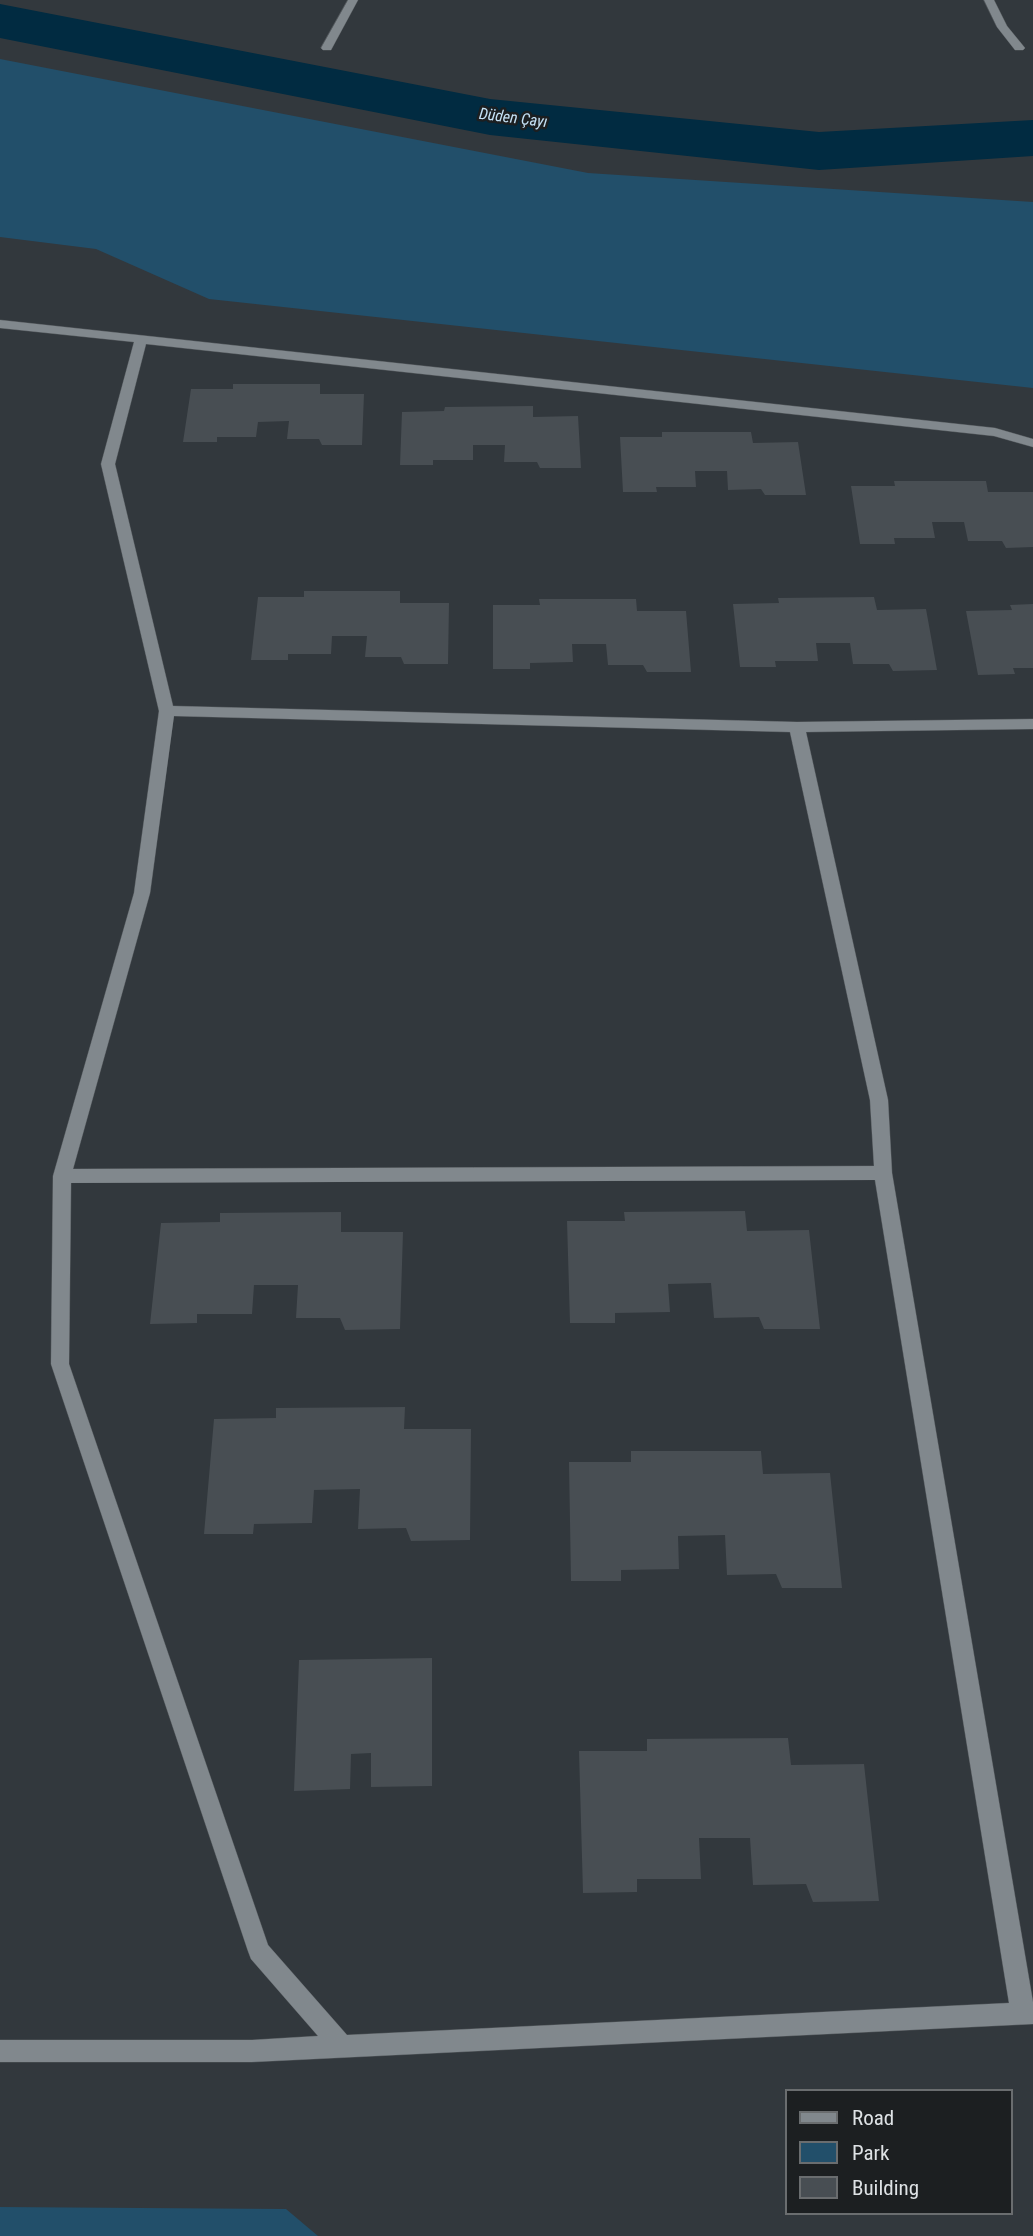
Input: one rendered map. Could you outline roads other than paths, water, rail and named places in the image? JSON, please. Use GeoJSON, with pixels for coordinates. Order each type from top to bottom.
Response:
{"type":"FeatureCollection","features":[{"type":"Feature","properties":{"kind":"street"},"geometry":{"type":"LineString","coordinates":[[327,48],[353,0]]}},
{"type":"Feature","properties":{"kind":"street"},"geometry":{"type":"LineString","coordinates":[[989,0],[1002,27],[1019,48]]}},
{"type":"Feature","properties":{"kind":"street"},"geometry":{"type":"LineString","coordinates":[[0,324],[995,432],[1033,443]]}},
{"type":"Feature","properties":{"kind":"street"},"geometry":{"type":"LineString","coordinates":[[141,340],[108,464],[167,711],[142,893],[62,1176],[60,1363],[258,1951],[341,2046]]}},
{"type":"Feature","properties":{"kind":"street"},"geometry":{"type":"LineString","coordinates":[[167,711],[797,727],[1033,724]]}},
{"type":"Feature","properties":{"kind":"street"},"geometry":{"type":"LineString","coordinates":[[0,2051],[252,2051],[1028,2013],[883,1173],[879,1100],[797,727]]}},
{"type":"Feature","properties":{"kind":"street"},"geometry":{"type":"LineString","coordinates":[[62,1176],[883,1173]]}},
{"type":"Feature","properties":{"kind":"waterway","name":"Düden Çayı"},"geometry":{"type":"LineString","coordinates":[[0,21],[490,117],[819,151],[1033,138]]}}]}
